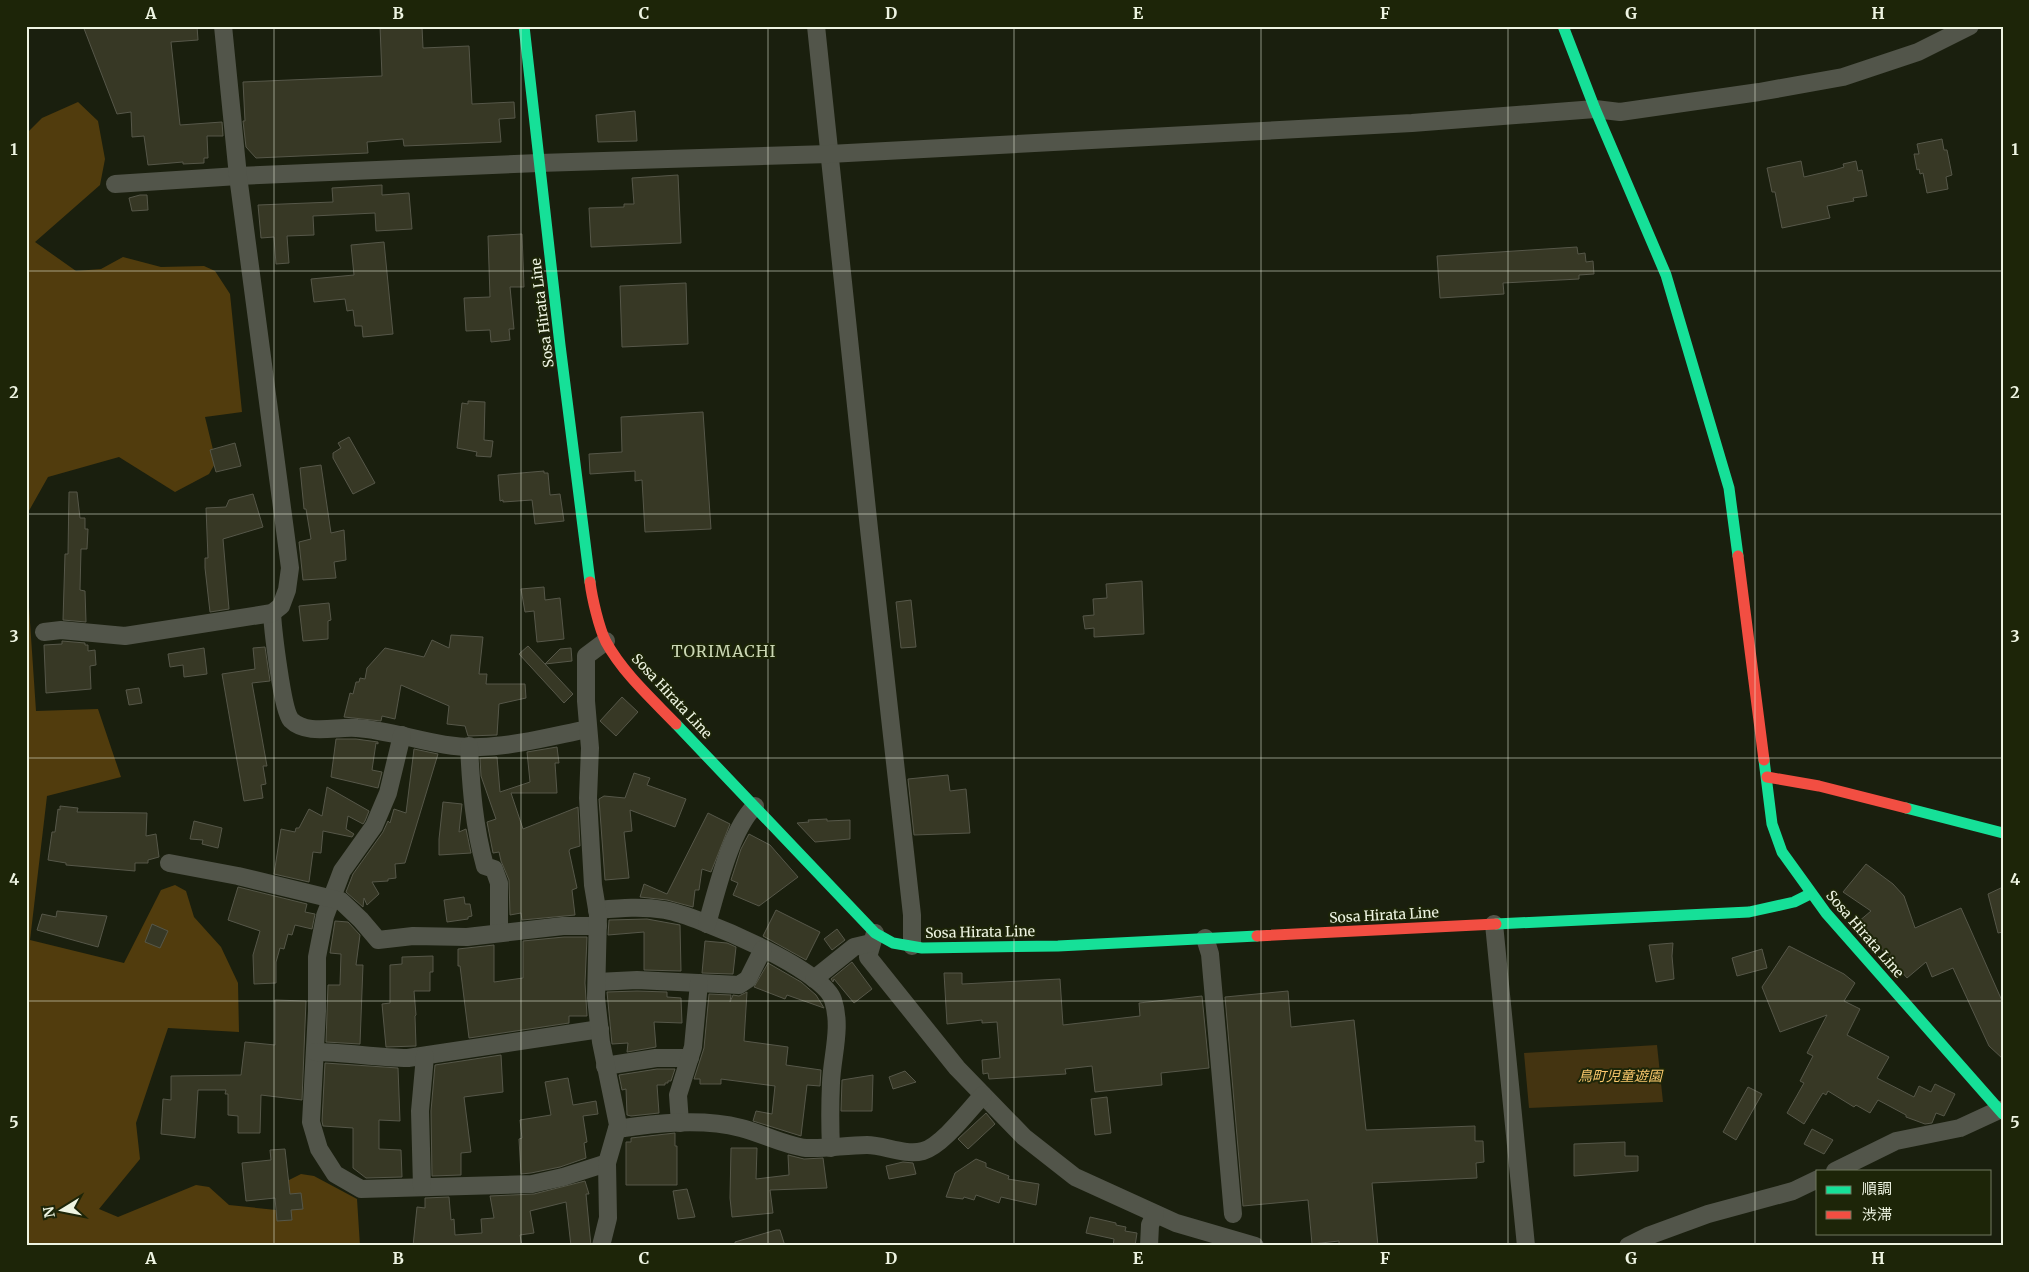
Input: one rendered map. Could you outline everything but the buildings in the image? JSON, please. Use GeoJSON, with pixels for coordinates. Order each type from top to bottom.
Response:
{"type":"FeatureCollection","features":[{"type":"Feature","properties":{"kind":"main road","name":"Sosa Hirata Line"},"geometry":{"type":"LineString","coordinates":[[524,26],[592,594],[606,641],[631,677],[755,806],[873,938],[922,948],[1058,946],[1748,912],[1787,904],[1810,894],[2001,1112]]}},
{"type":"Feature","properties":{"kind":"main road"},"geometry":{"type":"LineString","coordinates":[[1563,26],[1595,109],[1666,275],[1729,488],[1772,824],[1782,852],[1810,894]]}},
{"type":"Feature","properties":{"kind":"main road"},"geometry":{"type":"LineString","coordinates":[[1767,776],[1819,786],[2003,833]]}},
{"type":"Feature","properties":{"kind":"street"},"geometry":{"type":"LineString","coordinates":[[44,632],[61,630],[125,636],[272,612],[280,606],[287,590],[290,568],[238,176],[223,26]]}},
{"type":"Feature","properties":{"kind":"street"},"geometry":{"type":"LineString","coordinates":[[816,26],[912,914],[912,946]]}},
{"type":"Feature","properties":{"kind":"street"},"geometry":{"type":"LineString","coordinates":[[115,184],[238,176],[539,163],[829,154],[1402,123],[1595,109],[1620,112],[1758,92],[1843,77],[1918,52],[1968,28]]}},
{"type":"Feature","properties":{"kind":"street"},"geometry":{"type":"LineString","coordinates":[[272,612],[284,700],[290,719],[304,728],[357,728],[442,744],[480,747],[588,729]]}},
{"type":"Feature","properties":{"kind":"street"},"geometry":{"type":"LineString","coordinates":[[601,1246],[608,1218],[607,1162],[618,1125],[600,1029],[597,982],[598,918],[593,885],[590,837],[586,656],[606,641]]}},
{"type":"Feature","properties":{"kind":"street"},"geometry":{"type":"LineString","coordinates":[[402,735],[388,793],[374,826],[342,871],[325,916],[317,957],[318,1012],[311,1122],[319,1150],[335,1174],[361,1189],[532,1184],[563,1177],[607,1162]]}},
{"type":"Feature","properties":{"kind":"street"},"geometry":{"type":"LineString","coordinates":[[469,746],[472,799],[477,839],[485,866],[494,870],[499,883],[499,933]]}},
{"type":"Feature","properties":{"kind":"street"},"geometry":{"type":"LineString","coordinates":[[707,924],[722,870],[745,816],[755,806]]}},
{"type":"Feature","properties":{"kind":"street"},"geometry":{"type":"LineString","coordinates":[[168,863],[238,876],[341,901],[378,940],[413,936],[467,937],[563,926],[634,907],[667,911],[723,929],[801,969],[823,986],[833,999],[837,1030],[831,1082],[830,1148]]}},
{"type":"Feature","properties":{"kind":"street"},"geometry":{"type":"LineString","coordinates":[[1494,924],[1526,1246]]}},
{"type":"Feature","properties":{"kind":"street"},"geometry":{"type":"LineString","coordinates":[[814,979],[854,947],[873,938]]}},
{"type":"Feature","properties":{"kind":"street"},"geometry":{"type":"LineString","coordinates":[[873,938],[868,957],[958,1068],[1024,1137],[1075,1177],[1176,1223],[1255,1246]]}},
{"type":"Feature","properties":{"kind":"street"},"geometry":{"type":"LineString","coordinates":[[1206,938],[1210,954],[1233,1214]]}},
{"type":"Feature","properties":{"kind":"street"},"geometry":{"type":"LineString","coordinates":[[597,982],[637,980],[739,985],[748,979],[763,949]]}},
{"type":"Feature","properties":{"kind":"street"},"geometry":{"type":"LineString","coordinates":[[680,1123],[678,1095],[693,1047],[699,983]]}},
{"type":"Feature","properties":{"kind":"street"},"geometry":{"type":"LineString","coordinates":[[314,1052],[345,1052],[378,1058],[408,1058],[600,1029]]}},
{"type":"Feature","properties":{"kind":"street"},"geometry":{"type":"LineString","coordinates":[[422,1187],[420,1111],[425,1056]]}},
{"type":"Feature","properties":{"kind":"street"},"geometry":{"type":"LineString","coordinates":[[606,1066],[656,1058],[690,1058]]}},
{"type":"Feature","properties":{"kind":"street"},"geometry":{"type":"LineString","coordinates":[[617,1129],[656,1123],[739,1127],[804,1148],[868,1145],[891,1150],[922,1151],[937,1144],[983,1095]]}},
{"type":"Feature","properties":{"kind":"street"},"geometry":{"type":"LineString","coordinates":[[1837,1170],[1896,1141],[1960,1128],[2001,1112]]}},
{"type":"Feature","properties":{"kind":"street"},"geometry":{"type":"LineString","coordinates":[[1628,1246],[1648,1236],[1708,1214],[1793,1191],[1816,1180]]}},
{"type":"Feature","properties":{"kind":"street"},"geometry":{"type":"LineString","coordinates":[[1149,1246],[1150,1225],[1154,1214]]}},
{"type":"Feature","properties":{"kind":"green space","name":"鳥町児童遊園"},"geometry":{"type":"Polygon","coordinates":[[[1657,1045],[1663,1102],[1529,1108],[1524,1053],[1657,1045]]]}},
{"type":"Feature","properties":{"kind":"shaded area"},"geometry":{"type":"Polygon","coordinates":[[[78,102],[98,121],[105,159],[100,185],[35,242],[76,271],[101,269],[123,257],[161,267],[204,266],[215,271],[230,294],[242,412],[205,417],[216,462],[209,474],[175,492],[119,457],[48,477],[26,516],[26,134],[42,118],[78,102]]]}},
{"type":"Feature","properties":{"kind":"shaded area"},"geometry":{"type":"Polygon","coordinates":[[[26,563],[36,711],[98,709],[121,777],[47,796],[30,940],[124,963],[161,890],[175,885],[186,891],[194,917],[221,947],[238,983],[239,1032],[168,1028],[136,1123],[140,1159],[99,1209],[118,1217],[196,1185],[209,1187],[229,1205],[276,1210],[289,1180],[301,1174],[314,1176],[357,1199],[360,1246],[26,1246],[26,563]]]}},
{"type":"Feature","properties":{"kind":"traffic: fast"},"geometry":{"type":"LineString","coordinates":[[524,26],[560,345],[590,582]]}},
{"type":"Feature","properties":{"kind":"traffic: fast"},"geometry":{"type":"LineString","coordinates":[[1563,26],[1595,109],[1666,275],[1729,488],[1738,556]]}},
{"type":"Feature","properties":{"kind":"traffic: fast"},"geometry":{"type":"LineString","coordinates":[[676,724],[875,933],[893,943],[922,948],[1058,946],[1257,936]]}},
{"type":"Feature","properties":{"kind":"traffic: fast"},"geometry":{"type":"LineString","coordinates":[[1764,760],[1772,824],[1782,852],[1826,913],[2003,1114]]}},
{"type":"Feature","properties":{"kind":"traffic: fast"},"geometry":{"type":"LineString","coordinates":[[1906,808],[2003,833]]}},
{"type":"Feature","properties":{"kind":"traffic: fast"},"geometry":{"type":"LineString","coordinates":[[1496,924],[1749,912],[1794,902],[1810,894]]}},
{"type":"Feature","properties":{"kind":"traffic: jam"},"geometry":{"type":"LineString","coordinates":[[1738,556],[1764,760]]}},
{"type":"Feature","properties":{"kind":"traffic: jam"},"geometry":{"type":"LineString","coordinates":[[590,582],[596,613],[606,642],[629,675],[676,724]]}},
{"type":"Feature","properties":{"kind":"traffic: jam"},"geometry":{"type":"LineString","coordinates":[[1767,777],[1819,786],[1906,808]]}},
{"type":"Feature","properties":{"kind":"traffic: jam"},"geometry":{"type":"LineString","coordinates":[[1257,936],[1496,924]]}},
{"type":"Feature","properties":{"kind":"district","name":"TORIMACHI"},"geometry":{"type":"Point","coordinates":[724,651]}}]}
